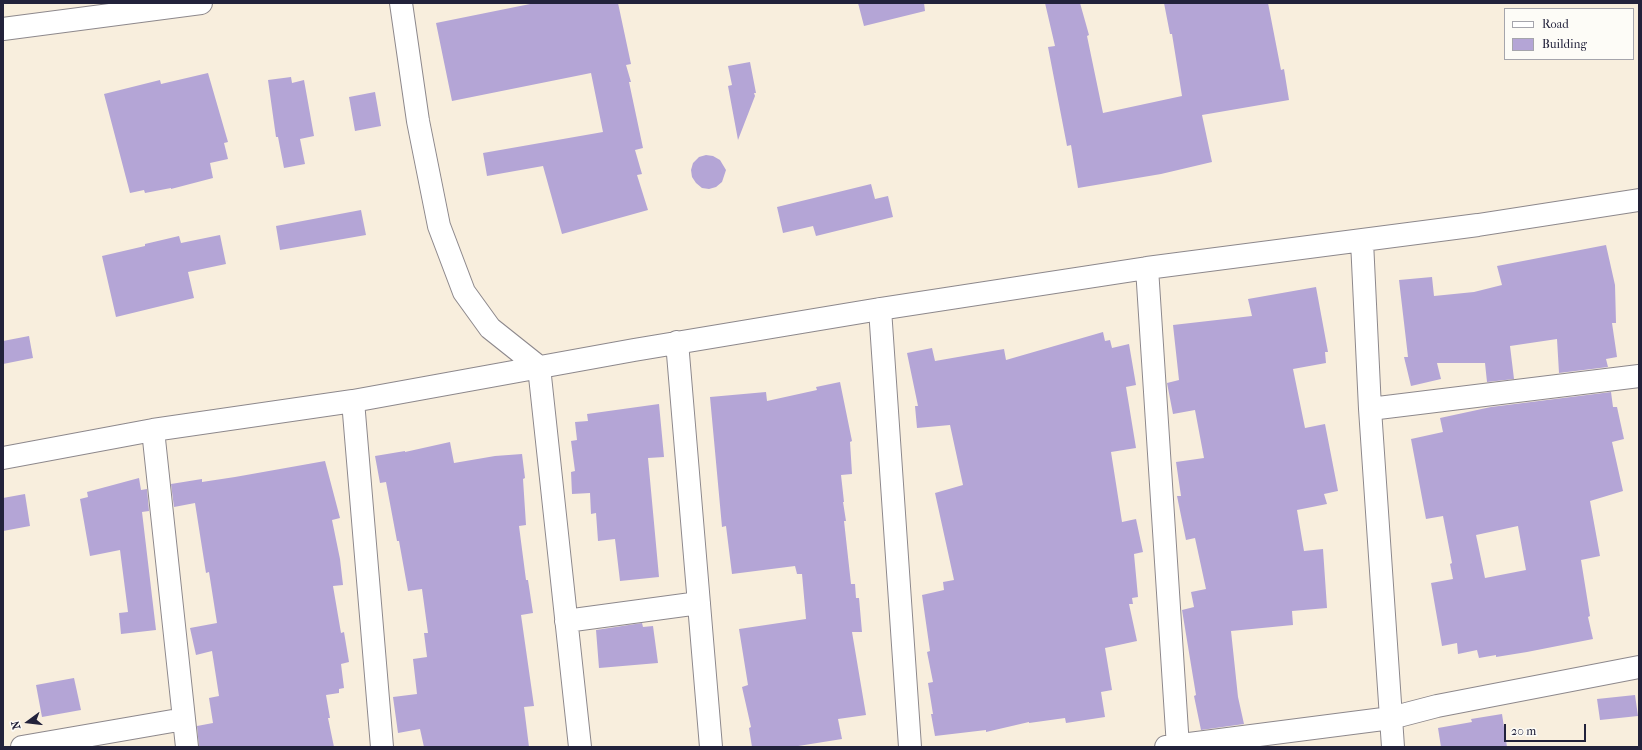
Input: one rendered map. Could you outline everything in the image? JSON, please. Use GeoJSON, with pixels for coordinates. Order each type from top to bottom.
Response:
{"type":"FeatureCollection","features":[{"type":"Feature","properties":{"kind":"street"},"geometry":{"type":"LineString","coordinates":[[3,29],[196,3]]}},
{"type":"Feature","properties":{"kind":"street"},"geometry":{"type":"LineString","coordinates":[[401,3],[418,121],[439,226],[458,277],[464,292],[490,328],[539,368],[580,747]]}},
{"type":"Feature","properties":{"kind":"street"},"geometry":{"type":"LineString","coordinates":[[3,458],[153,430],[353,401],[677,342],[880,309],[1147,268],[1485,224],[1639,200]]}},
{"type":"Feature","properties":{"kind":"street"},"geometry":{"type":"LineString","coordinates":[[1362,241],[1370,409],[1393,747]]}},
{"type":"Feature","properties":{"kind":"street"},"geometry":{"type":"LineString","coordinates":[[1147,268],[1174,746],[1392,718],[1437,706],[1639,667]]}},
{"type":"Feature","properties":{"kind":"street"},"geometry":{"type":"LineString","coordinates":[[880,309],[910,747]]}},
{"type":"Feature","properties":{"kind":"street"},"geometry":{"type":"LineString","coordinates":[[677,342],[711,747]]}},
{"type":"Feature","properties":{"kind":"street"},"geometry":{"type":"LineString","coordinates":[[1370,409],[1639,376]]}},
{"type":"Feature","properties":{"kind":"street"},"geometry":{"type":"LineString","coordinates":[[353,401],[382,747]]}},
{"type":"Feature","properties":{"kind":"street"},"geometry":{"type":"LineString","coordinates":[[153,430],[186,747]]}},
{"type":"Feature","properties":{"kind":"street"},"geometry":{"type":"LineString","coordinates":[[566,621],[699,603]]}},
{"type":"Feature","properties":{"kind":"street"},"geometry":{"type":"LineString","coordinates":[[22,747],[184,719]]}},
{"type":"Feature","properties":{"kind":"building"},"geometry":{"type":"Polygon","coordinates":[[[535,3],[618,3],[631,64],[626,65],[631,82],[629,82],[643,148],[635,150],[642,174],[637,175],[648,210],[562,234],[543,166],[487,176],[483,153],[603,132],[591,73],[452,101],[436,23],[535,3]]]}},
{"type":"Feature","properties":{"kind":"building"},"geometry":{"type":"Polygon","coordinates":[[[858,3],[924,3],[925,11],[864,26],[858,3]]]}},
{"type":"Feature","properties":{"kind":"building"},"geometry":{"type":"Polygon","coordinates":[[[1045,3],[1080,3],[1089,35],[1087,36],[1103,113],[1182,96],[1172,34],[1170,34],[1164,3],[1268,3],[1281,70],[1284,69],[1289,100],[1202,115],[1212,162],[1161,174],[1078,188],[1071,145],[1067,146],[1048,47],[1055,46],[1045,3]]]}},
{"type":"Feature","properties":{"kind":"building"},"geometry":{"type":"Polygon","coordinates":[[[750,62],[756,93],[754,93],[755,96],[738,140],[728,86],[732,85],[728,66],[750,62]]]}},
{"type":"Feature","properties":{"kind":"building"},"geometry":{"type":"Polygon","coordinates":[[[208,73],[228,142],[224,143],[228,159],[210,163],[213,178],[171,189],[145,193],[144,190],[130,193],[104,94],[160,80],[161,84],[208,73]]]}},
{"type":"Feature","properties":{"kind":"building"},"geometry":{"type":"Polygon","coordinates":[[[291,77],[292,83],[304,80],[314,136],[300,139],[305,164],[284,168],[278,137],[276,137],[268,80],[291,77]]]}},
{"type":"Feature","properties":{"kind":"building"},"geometry":{"type":"Polygon","coordinates":[[[375,92],[381,126],[355,131],[349,97],[375,92]]]}},
{"type":"Feature","properties":{"kind":"building"},"geometry":{"type":"Polygon","coordinates":[[[706,155],[713,156],[720,160],[726,170],[722,182],[716,187],[709,189],[702,188],[696,183],[692,177],[691,170],[693,163],[699,157],[706,155]]]}},
{"type":"Feature","properties":{"kind":"building"},"geometry":{"type":"Polygon","coordinates":[[[871,184],[875,199],[888,196],[893,217],[816,236],[813,226],[783,233],[777,207],[871,184]]]}},
{"type":"Feature","properties":{"kind":"building"},"geometry":{"type":"Polygon","coordinates":[[[361,210],[366,235],[280,250],[276,226],[361,210]]]}},
{"type":"Feature","properties":{"kind":"building"},"geometry":{"type":"Polygon","coordinates":[[[220,235],[226,264],[188,272],[194,298],[116,317],[102,256],[179,236],[181,243],[220,235]]]}},
{"type":"Feature","properties":{"kind":"building"},"geometry":{"type":"Polygon","coordinates":[[[1606,245],[1615,285],[1616,323],[1612,323],[1617,357],[1606,359],[1608,367],[1559,373],[1557,339],[1510,346],[1514,379],[1487,382],[1485,363],[1437,363],[1441,379],[1411,386],[1404,357],[1408,357],[1399,280],[1432,277],[1434,296],[1474,292],[1502,285],[1497,266],[1606,245]]]}},
{"type":"Feature","properties":{"kind":"building"},"geometry":{"type":"Polygon","coordinates":[[[1316,287],[1328,352],[1325,352],[1326,363],[1293,369],[1305,428],[1325,424],[1338,491],[1324,494],[1327,504],[1297,510],[1304,551],[1323,549],[1327,608],[1292,611],[1293,625],[1231,631],[1238,697],[1244,724],[1201,730],[1194,696],[1196,695],[1182,610],[1194,607],[1191,592],[1206,589],[1195,538],[1186,540],[1177,496],[1181,496],[1176,462],[1204,458],[1195,410],[1173,414],[1167,383],[1179,380],[1173,325],[1252,316],[1248,299],[1316,287]]]}},
{"type":"Feature","properties":{"kind":"building"},"geometry":{"type":"Polygon","coordinates":[[[1103,332],[1105,341],[1110,340],[1112,348],[1129,344],[1136,385],[1126,387],[1136,448],[1111,452],[1122,522],[1136,519],[1143,552],[1134,554],[1138,597],[1132,598],[1133,604],[1129,604],[1137,641],[1105,648],[1112,690],[1101,692],[1105,717],[1066,723],[1065,718],[1029,722],[986,732],[986,730],[935,736],[928,683],[933,682],[927,652],[930,651],[922,595],[944,590],[943,582],[954,580],[935,493],[963,485],[950,425],[917,428],[915,406],[918,406],[907,353],[932,348],[935,361],[1004,349],[1006,360],[1103,332]]]}},
{"type":"Feature","properties":{"kind":"building"},"geometry":{"type":"Polygon","coordinates":[[[29,336],[33,358],[3,364],[3,341],[29,336]]]}},
{"type":"Feature","properties":{"kind":"building"},"geometry":{"type":"Polygon","coordinates":[[[840,382],[852,441],[850,442],[852,474],[841,475],[846,521],[844,521],[851,584],[855,584],[856,598],[859,598],[862,632],[852,632],[866,715],[838,719],[842,739],[792,747],[752,747],[749,728],[751,727],[742,687],[748,685],[739,629],[806,619],[802,574],[797,574],[795,566],[732,574],[726,526],[722,527],[710,397],[766,392],[767,401],[817,390],[816,387],[840,382]]]}},
{"type":"Feature","properties":{"kind":"building"},"geometry":{"type":"Polygon","coordinates":[[[1611,392],[1613,407],[1617,407],[1624,439],[1612,442],[1623,491],[1590,501],[1600,556],[1581,560],[1590,616],[1588,617],[1593,639],[1527,652],[1479,658],[1477,650],[1458,654],[1457,643],[1442,646],[1431,583],[1453,579],[1450,564],[1452,563],[1443,516],[1426,519],[1411,439],[1443,432],[1440,418],[1491,407],[1611,392]],[[1518,526],[1476,535],[1485,578],[1526,570],[1518,526]]]}},
{"type":"Feature","properties":{"kind":"building"},"geometry":{"type":"Polygon","coordinates":[[[659,404],[664,457],[648,458],[659,577],[620,581],[615,539],[598,541],[596,513],[591,514],[590,493],[572,494],[571,472],[575,471],[571,441],[577,440],[575,422],[588,421],[587,414],[659,404]]]}},
{"type":"Feature","properties":{"kind":"building"},"geometry":{"type":"Polygon","coordinates":[[[450,442],[454,463],[495,456],[522,454],[525,478],[523,479],[526,525],[519,526],[526,580],[528,580],[533,613],[521,615],[534,706],[524,707],[529,747],[424,747],[420,729],[398,733],[393,697],[417,694],[413,659],[427,657],[424,633],[428,633],[422,589],[408,591],[386,482],[380,483],[375,456],[405,452],[450,442]]]}},
{"type":"Feature","properties":{"kind":"building"},"geometry":{"type":"Polygon","coordinates":[[[325,461],[340,518],[332,520],[340,559],[343,585],[333,586],[341,633],[344,632],[349,662],[341,664],[344,688],[339,689],[339,693],[326,695],[330,718],[328,718],[334,747],[199,747],[197,726],[213,723],[209,698],[219,696],[212,651],[196,655],[190,628],[217,623],[209,572],[206,573],[195,503],[174,507],[171,484],[202,479],[202,482],[325,461]]]}},
{"type":"Feature","properties":{"kind":"building"},"geometry":{"type":"Polygon","coordinates":[[[139,478],[141,490],[147,489],[149,511],[142,512],[156,630],[121,634],[119,613],[128,612],[120,550],[90,556],[80,499],[88,497],[87,492],[139,478]]]}},
{"type":"Feature","properties":{"kind":"building"},"geometry":{"type":"Polygon","coordinates":[[[25,494],[30,526],[3,531],[3,498],[25,494]]]}},
{"type":"Feature","properties":{"kind":"building"},"geometry":{"type":"Polygon","coordinates":[[[642,623],[643,627],[653,626],[658,663],[599,668],[596,630],[642,623]]]}},
{"type":"Feature","properties":{"kind":"building"},"geometry":{"type":"Polygon","coordinates":[[[74,678],[81,710],[42,717],[36,685],[74,678]]]}},
{"type":"Feature","properties":{"kind":"building"},"geometry":{"type":"Polygon","coordinates":[[[1635,695],[1638,716],[1600,720],[1597,699],[1635,695]]]}},
{"type":"Feature","properties":{"kind":"building"},"geometry":{"type":"Polygon","coordinates":[[[1502,714],[1507,747],[1441,747],[1438,728],[1472,722],[1471,719],[1502,714]]]}}]}
